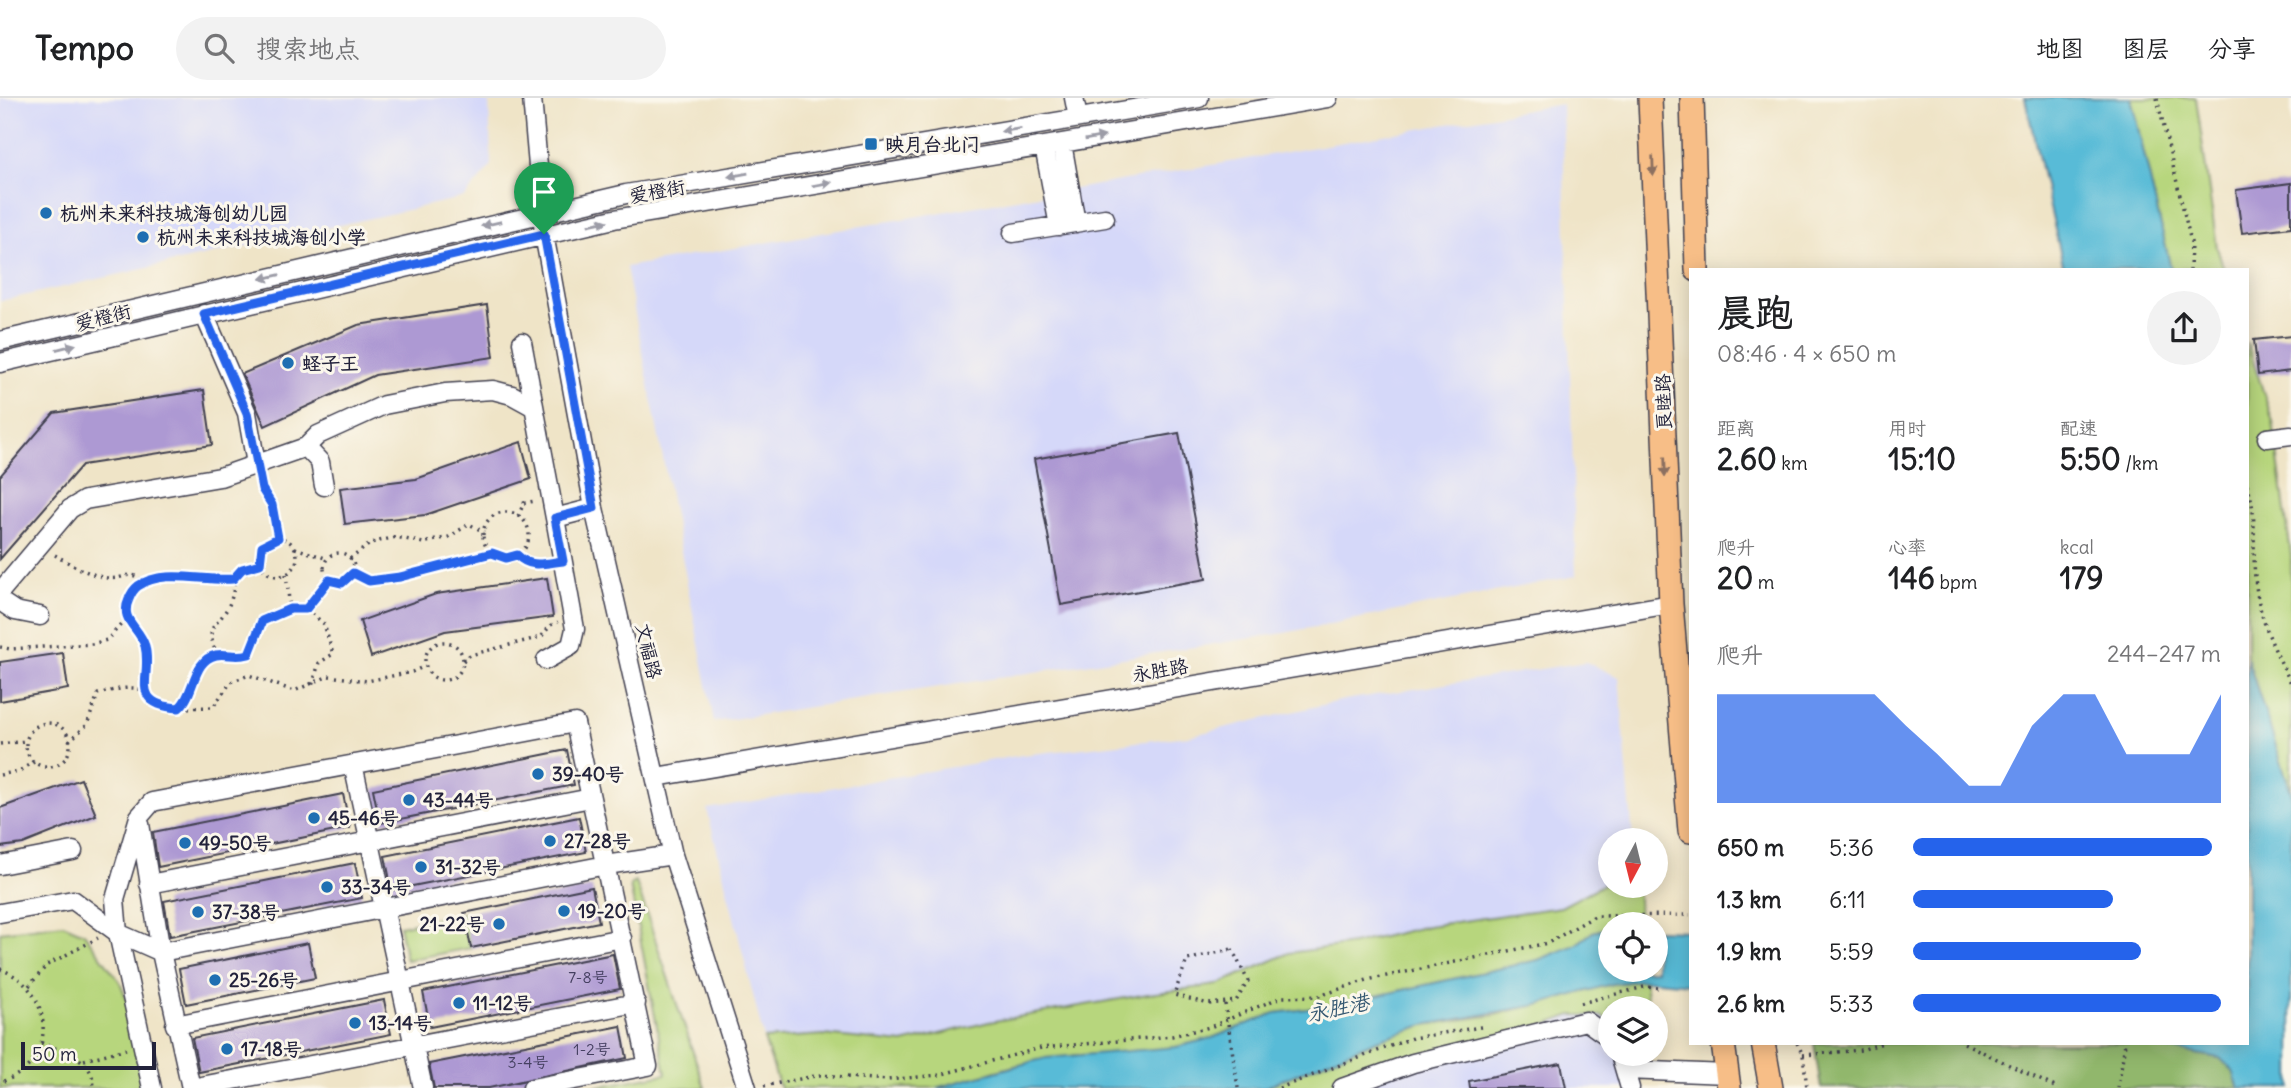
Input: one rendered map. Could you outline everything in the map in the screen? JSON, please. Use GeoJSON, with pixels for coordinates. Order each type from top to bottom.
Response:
{"type":"FeatureCollection","features":[{"type":"Feature","properties":{"kind":"main road","name":"良睦路"},"geometry":{"type":"LineString","coordinates":[[1650,98],[1671,604],[1689,819]]}},
{"type":"Feature","properties":{"kind":"main road"},"geometry":{"type":"LineString","coordinates":[[1692,98],[1697,268]]}},
{"type":"Feature","properties":{"kind":"main road"},"geometry":{"type":"LineString","coordinates":[[1723,1045],[1728,1081]]}},
{"type":"Feature","properties":{"kind":"main road"},"geometry":{"type":"LineString","coordinates":[[1763,1045],[1771,1088]]}},
{"type":"Feature","properties":{"kind":"street","name":"文福路"},"geometry":{"type":"LineString","coordinates":[[532,98],[544,234],[594,508],[673,855],[744,1080]]}},
{"type":"Feature","properties":{"kind":"street"},"geometry":{"type":"LineString","coordinates":[[1074,98],[1078,118]]}},
{"type":"Feature","properties":{"kind":"street","name":"爱橙街"},"geometry":{"type":"LineString","coordinates":[[0,341],[626,194],[1199,98]]}},
{"type":"Feature","properties":{"kind":"street","name":"爱橙街"},"geometry":{"type":"LineString","coordinates":[[0,363],[544,234],[1328,98]]}},
{"type":"Feature","properties":{"kind":"street"},"geometry":{"type":"LineString","coordinates":[[1053,145],[1067,224]]}},
{"type":"Feature","properties":{"kind":"street"},"geometry":{"type":"LineString","coordinates":[[1013,233],[1105,218]]}},
{"type":"Feature","properties":{"kind":"street"},"geometry":{"type":"LineString","coordinates":[[204,314],[247,413],[256,464]]}},
{"type":"Feature","properties":{"kind":"street"},"geometry":{"type":"LineString","coordinates":[[522,342],[575,629],[571,646],[546,660]]}},
{"type":"Feature","properties":{"kind":"street"},"geometry":{"type":"LineString","coordinates":[[0,592],[71,509],[85,500],[220,477],[306,447],[318,435],[384,405],[445,393],[493,390],[512,395],[532,406]]}},
{"type":"Feature","properties":{"kind":"street"},"geometry":{"type":"LineString","coordinates":[[2267,438],[2291,435]]}},
{"type":"Feature","properties":{"kind":"street"},"geometry":{"type":"LineString","coordinates":[[306,447],[320,462],[324,486]]}},
{"type":"Feature","properties":{"kind":"street"},"geometry":{"type":"LineString","coordinates":[[555,518],[594,508]]}},
{"type":"Feature","properties":{"kind":"street"},"geometry":{"type":"LineString","coordinates":[[0,601],[15,611],[40,615]]}},
{"type":"Feature","properties":{"kind":"street","name":"永胜路"},"geometry":{"type":"LineString","coordinates":[[656,777],[1671,604]]}},
{"type":"Feature","properties":{"kind":"street"},"geometry":{"type":"LineString","coordinates":[[152,1088],[118,933],[116,899],[139,817],[152,802],[575,723],[648,1066],[532,1088]]}},
{"type":"Feature","properties":{"kind":"street"},"geometry":{"type":"LineString","coordinates":[[353,764],[423,1088]]}},
{"type":"Feature","properties":{"kind":"street"},"geometry":{"type":"LineString","coordinates":[[149,884],[591,798]]}},
{"type":"Feature","properties":{"kind":"street"},"geometry":{"type":"LineString","coordinates":[[139,817],[175,1025],[191,1088],[636,1003]]}},
{"type":"Feature","properties":{"kind":"street"},"geometry":{"type":"LineString","coordinates":[[0,865],[73,852]]}},
{"type":"Feature","properties":{"kind":"street"},"geometry":{"type":"LineString","coordinates":[[0,913],[72,900],[118,933],[161,952],[606,865],[673,855]]}},
{"type":"Feature","properties":{"kind":"street"},"geometry":{"type":"LineString","coordinates":[[175,1025],[622,938]]}},
{"type":"Feature","properties":{"kind":"street"},"geometry":{"type":"LineString","coordinates":[[1342,1088],[1413,1063],[1586,1021],[1598,1030]]}},
{"type":"Feature","properties":{"kind":"street"},"geometry":{"type":"LineString","coordinates":[[1626,1071],[1728,1081]]}},
{"type":"Feature","properties":{"kind":"path"},"geometry":{"type":"LineString","coordinates":[[2157,98],[2191,242],[2190,268]]}},
{"type":"Feature","properties":{"kind":"path"},"geometry":{"type":"LineString","coordinates":[[256,464],[262,489],[272,505],[278,538],[295,548],[328,558],[341,554],[350,559],[353,573]]}},
{"type":"Feature","properties":{"kind":"path"},"geometry":{"type":"LineString","coordinates":[[2249,494],[2257,534],[2256,586],[2271,643],[2291,683]]}},
{"type":"Feature","properties":{"kind":"path"},"geometry":{"type":"LineString","coordinates":[[518,516],[524,503],[551,498]]}},
{"type":"Feature","properties":{"kind":"path"},"geometry":{"type":"LineString","coordinates":[[492,553],[484,540],[484,532],[497,515],[518,516]]}},
{"type":"Feature","properties":{"kind":"path"},"geometry":{"type":"LineString","coordinates":[[353,573],[369,581],[400,577],[492,553],[506,558],[517,555],[526,547],[529,533],[518,516]]}},
{"type":"Feature","properties":{"kind":"path"},"geometry":{"type":"LineString","coordinates":[[350,559],[371,543],[396,537],[423,542],[449,537],[469,524],[484,532]]}},
{"type":"Feature","properties":{"kind":"path"},"geometry":{"type":"LineString","coordinates":[[278,538],[262,546],[260,564],[268,573],[286,574],[295,566],[295,548]]}},
{"type":"Feature","properties":{"kind":"path"},"geometry":{"type":"LineString","coordinates":[[39,546],[92,574],[112,579],[129,573],[144,583]]}},
{"type":"Feature","properties":{"kind":"path"},"geometry":{"type":"LineString","coordinates":[[517,555],[525,563],[534,565],[563,561]]}},
{"type":"Feature","properties":{"kind":"path"},"geometry":{"type":"LineString","coordinates":[[328,558],[324,567],[329,580]]}},
{"type":"Feature","properties":{"kind":"path"},"geometry":{"type":"LineString","coordinates":[[260,564],[242,569],[233,579],[229,605],[213,623],[210,642],[217,654],[237,658],[249,654],[262,621],[290,609],[306,609],[324,624],[332,654],[320,663],[312,686]]}},
{"type":"Feature","properties":{"kind":"path"},"geometry":{"type":"LineString","coordinates":[[329,580],[342,583],[353,573]]}},
{"type":"Feature","properties":{"kind":"path"},"geometry":{"type":"LineString","coordinates":[[286,574],[290,609]]}},
{"type":"Feature","properties":{"kind":"path"},"geometry":{"type":"LineString","coordinates":[[144,690],[145,645],[126,619],[124,610],[135,587],[176,576],[193,580],[233,579]]}},
{"type":"Feature","properties":{"kind":"path"},"geometry":{"type":"LineString","coordinates":[[306,609],[329,580]]}},
{"type":"Feature","properties":{"kind":"path"},"geometry":{"type":"LineString","coordinates":[[463,660],[455,645],[442,642],[430,648],[425,666],[432,677],[444,681],[456,677],[463,660],[470,655],[541,637],[551,625],[573,617]]}},
{"type":"Feature","properties":{"kind":"path"},"geometry":{"type":"LineString","coordinates":[[0,647],[10,649],[92,644],[107,640],[126,619]]}},
{"type":"Feature","properties":{"kind":"path"},"geometry":{"type":"LineString","coordinates":[[179,708],[192,691],[199,668],[217,654]]}},
{"type":"Feature","properties":{"kind":"path"},"geometry":{"type":"LineString","coordinates":[[69,741],[87,725],[98,694],[115,690],[144,690],[160,704],[179,708],[213,707],[231,682],[249,675],[294,691],[312,686],[329,676],[367,681],[412,672],[425,666]]}},
{"type":"Feature","properties":{"kind":"path"},"geometry":{"type":"LineString","coordinates":[[48,724],[62,729],[69,741],[68,754],[60,763],[48,767],[34,762],[26,749],[34,729],[48,724]]}},
{"type":"Feature","properties":{"kind":"path"},"geometry":{"type":"LineString","coordinates":[[0,744],[27,741]]}},
{"type":"Feature","properties":{"kind":"path"},"geometry":{"type":"LineString","coordinates":[[0,775],[19,771],[34,762]]}},
{"type":"Feature","properties":{"kind":"path"},"geometry":{"type":"LineString","coordinates":[[759,1088],[820,1074],[887,1080],[939,1075],[1041,1048],[1172,1036],[1210,1027],[1281,997],[1320,996],[1367,980],[1548,943],[1595,916],[1689,915]]}},
{"type":"Feature","properties":{"kind":"path"},"geometry":{"type":"LineString","coordinates":[[29,986],[47,965],[94,939],[118,933]]}},
{"type":"Feature","properties":{"kind":"path"},"geometry":{"type":"LineString","coordinates":[[1232,949],[1248,981],[1236,1001],[1225,1004],[1209,1004],[1174,995],[1187,960],[1232,949]]}},
{"type":"Feature","properties":{"kind":"path"},"geometry":{"type":"LineString","coordinates":[[0,969],[14,974],[29,986],[42,1013],[41,1043],[33,1059],[20,1072],[0,1082]]}},
{"type":"Feature","properties":{"kind":"path"},"geometry":{"type":"LineString","coordinates":[[1225,1004],[1238,1088]]}},
{"type":"Feature","properties":{"kind":"path"},"geometry":{"type":"LineString","coordinates":[[41,1043],[84,1060],[91,1068],[94,1088]]}},
{"type":"Feature","properties":{"kind":"path"},"geometry":{"type":"LineString","coordinates":[[1798,1045],[1803,1055],[1807,1088]]}},
{"type":"Feature","properties":{"kind":"path"},"geometry":{"type":"LineString","coordinates":[[1803,1055],[1861,1050],[1877,1045]]}},
{"type":"Feature","properties":{"kind":"path"},"geometry":{"type":"LineString","coordinates":[[1968,1045],[2057,1088]]}},
{"type":"Feature","properties":{"kind":"path"},"geometry":{"type":"LineString","coordinates":[[2118,1088],[2125,1045]]}},
{"type":"Feature","properties":{"kind":"path"},"geometry":{"type":"LineString","coordinates":[[84,1060],[143,1046]]}},
{"type":"Feature","properties":{"kind":"shaded area","name":"杭州未来科技城海创小学"},"geometry":{"type":"Polygon","coordinates":[[[0,98],[489,98],[491,166],[465,197],[0,301],[0,98]]]}},
{"type":"Feature","properties":{"kind":"shaded area"},"geometry":{"type":"Polygon","coordinates":[[[1562,104],[1576,576],[1284,633],[714,722],[626,267],[1562,104]]]}},
{"type":"Feature","properties":{"kind":"shaded area"},"geometry":{"type":"Polygon","coordinates":[[[1586,662],[1619,677],[1632,828],[1598,828],[1598,887],[1561,907],[1428,926],[1353,944],[1289,953],[1217,985],[1148,994],[989,1022],[903,1043],[820,1035],[764,1039],[707,809],[1023,755],[1189,736],[1344,700],[1586,662]]]}},
{"type":"Feature","properties":{"kind":"shaded area"},"geometry":{"type":"Polygon","coordinates":[[[1572,1015],[1598,1016],[1598,1066],[1633,1066],[1638,1088],[1327,1088],[1422,1056],[1536,1028],[1572,1015]]]}},
{"type":"Feature","properties":{"kind":"green space"},"geometry":{"type":"Polygon","coordinates":[[[2131,98],[2196,98],[2217,248],[2224,268],[2171,268],[2131,98]]]}},
{"type":"Feature","properties":{"kind":"green space"},"geometry":{"type":"Polygon","coordinates":[[[2249,348],[2273,422],[2291,555],[2291,792],[2249,664],[2249,348]]]}},
{"type":"Feature","properties":{"kind":"green space"},"geometry":{"type":"Polygon","coordinates":[[[636,882],[705,1088],[589,1088],[666,1074],[630,885],[636,882]]]}},
{"type":"Feature","properties":{"kind":"green space"},"geometry":{"type":"Polygon","coordinates":[[[1598,887],[1598,898],[1638,898],[1639,912],[1598,912],[1598,931],[1575,945],[1538,960],[1331,1006],[1275,1013],[1212,1038],[1176,1047],[1111,1055],[1077,1055],[1014,1066],[936,1088],[780,1088],[764,1039],[824,1035],[903,1043],[989,1022],[1148,994],[1217,985],[1289,953],[1353,944],[1428,926],[1561,907],[1598,887]]]}},
{"type":"Feature","properties":{"kind":"green space"},"geometry":{"type":"Polygon","coordinates":[[[464,913],[471,948],[406,960],[399,926],[464,913]]]}},
{"type":"Feature","properties":{"kind":"green space"},"geometry":{"type":"Polygon","coordinates":[[[63,924],[84,933],[120,982],[130,1008],[142,1088],[0,1088],[0,932],[63,924]]]}},
{"type":"Feature","properties":{"kind":"green space"},"geometry":{"type":"Polygon","coordinates":[[[1645,982],[1647,996],[1598,996],[1598,1016],[1572,1015],[1536,1028],[1348,1077],[1322,1088],[1263,1088],[1374,1041],[1424,1025],[1495,1015],[1612,984],[1645,982]]]}},
{"type":"Feature","properties":{"kind":"green space"},"geometry":{"type":"Polygon","coordinates":[[[1814,1045],[2145,1045],[2220,1058],[2233,1071],[2239,1088],[1821,1088],[1814,1045]]]}},
{"type":"Feature","properties":{"kind":"water"},"geometry":{"type":"Polygon","coordinates":[[[2025,98],[2131,98],[2171,268],[2064,268],[2025,98]]]}},
{"type":"Feature","properties":{"kind":"water"},"geometry":{"type":"Polygon","coordinates":[[[2249,664],[2291,792],[2291,1088],[2239,1088],[2233,1071],[2220,1058],[2145,1045],[2249,1045],[2249,664]]]}},
{"type":"Feature","properties":{"kind":"water"},"geometry":{"type":"Polygon","coordinates":[[[1668,930],[1689,931],[1689,984],[1667,982],[1668,930]]]}},
{"type":"Feature","properties":{"kind":"water","name":"永胜港"},"geometry":{"type":"Polygon","coordinates":[[[1598,931],[1598,982],[1628,982],[1612,984],[1538,1005],[1424,1025],[1374,1041],[1263,1088],[936,1088],[1045,1058],[1176,1047],[1212,1038],[1275,1013],[1331,1006],[1538,960],[1575,945],[1598,931]]]}},
{"type":"Feature","properties":{"kind":"building"},"geometry":{"type":"Polygon","coordinates":[[[2291,183],[2291,227],[2242,233],[2236,190],[2291,183]]]}},
{"type":"Feature","properties":{"kind":"building"},"geometry":{"type":"Polygon","coordinates":[[[487,305],[494,357],[375,375],[265,426],[242,374],[358,325],[487,305]]]}},
{"type":"Feature","properties":{"kind":"building"},"geometry":{"type":"Polygon","coordinates":[[[2291,336],[2291,371],[2258,375],[2254,340],[2291,336]]]}},
{"type":"Feature","properties":{"kind":"building"},"geometry":{"type":"Polygon","coordinates":[[[204,390],[212,445],[82,465],[0,559],[0,476],[54,413],[204,390]]]}},
{"type":"Feature","properties":{"kind":"building"},"geometry":{"type":"Polygon","coordinates":[[[1179,433],[1206,579],[1061,605],[1034,459],[1179,433]]]}},
{"type":"Feature","properties":{"kind":"building"},"geometry":{"type":"Polygon","coordinates":[[[521,442],[531,479],[425,515],[345,524],[340,488],[416,479],[521,442]]]}},
{"type":"Feature","properties":{"kind":"building"},"geometry":{"type":"Polygon","coordinates":[[[547,578],[553,617],[445,631],[371,657],[360,621],[436,594],[547,578]]]}},
{"type":"Feature","properties":{"kind":"building"},"geometry":{"type":"Polygon","coordinates":[[[63,653],[68,689],[0,701],[0,662],[63,653]]]}},
{"type":"Feature","properties":{"kind":"building"},"geometry":{"type":"Polygon","coordinates":[[[567,750],[574,785],[380,823],[373,789],[567,750]]]}},
{"type":"Feature","properties":{"kind":"building"},"geometry":{"type":"Polygon","coordinates":[[[81,779],[96,815],[23,844],[0,847],[0,808],[81,779]]]}},
{"type":"Feature","properties":{"kind":"building"},"geometry":{"type":"Polygon","coordinates":[[[343,794],[350,828],[158,867],[153,832],[343,794]]]}},
{"type":"Feature","properties":{"kind":"building"},"geometry":{"type":"Polygon","coordinates":[[[579,817],[586,852],[392,890],[385,856],[579,817]]]}},
{"type":"Feature","properties":{"kind":"building"},"geometry":{"type":"Polygon","coordinates":[[[355,863],[362,898],[170,936],[164,901],[355,863]]]}},
{"type":"Feature","properties":{"kind":"building"},"geometry":{"type":"Polygon","coordinates":[[[592,887],[599,922],[471,948],[464,913],[592,887]]]}},
{"type":"Feature","properties":{"kind":"building"},"geometry":{"type":"Polygon","coordinates":[[[308,943],[315,978],[186,1004],[179,969],[308,943]]]}},
{"type":"Feature","properties":{"kind":"building"},"geometry":{"type":"Polygon","coordinates":[[[613,954],[620,989],[430,1027],[423,992],[613,954]]]}},
{"type":"Feature","properties":{"kind":"building"},"geometry":{"type":"Polygon","coordinates":[[[384,1000],[391,1034],[199,1072],[192,1038],[384,1000]]]}},
{"type":"Feature","properties":{"kind":"building"},"geometry":{"type":"Polygon","coordinates":[[[621,1026],[627,1058],[489,1088],[434,1088],[429,1064],[621,1026]]]}},
{"type":"Feature","properties":{"kind":"building"},"geometry":{"type":"Polygon","coordinates":[[[1561,1063],[1566,1088],[1470,1088],[1469,1081],[1561,1063]]]}},
{"type":"Feature","properties":{"kind":"place","name":"映月台北门"},"geometry":{"type":"Point","coordinates":[871,144]}},
{"type":"Feature","properties":{"kind":"place","name":"杭州未来科技城海创幼儿园"},"geometry":{"type":"Point","coordinates":[46,213]}},
{"type":"Feature","properties":{"kind":"place","name":"杭州未来科技城海创小学"},"geometry":{"type":"Point","coordinates":[143,237]}},
{"type":"Feature","properties":{"kind":"place","name":"蛏子王"},"geometry":{"type":"Point","coordinates":[288,363]}},
{"type":"Feature","properties":{"kind":"place","name":"39-40号"},"geometry":{"type":"Point","coordinates":[538,774]}},
{"type":"Feature","properties":{"kind":"place","name":"43-44号"},"geometry":{"type":"Point","coordinates":[409,800]}},
{"type":"Feature","properties":{"kind":"place","name":"45-46号"},"geometry":{"type":"Point","coordinates":[314,818]}},
{"type":"Feature","properties":{"kind":"place","name":"27-28号"},"geometry":{"type":"Point","coordinates":[550,841]}},
{"type":"Feature","properties":{"kind":"place","name":"49-50号"},"geometry":{"type":"Point","coordinates":[185,843]}},
{"type":"Feature","properties":{"kind":"place","name":"31-32号"},"geometry":{"type":"Point","coordinates":[421,867]}},
{"type":"Feature","properties":{"kind":"place","name":"33-34号"},"geometry":{"type":"Point","coordinates":[327,887]}},
{"type":"Feature","properties":{"kind":"place","name":"19-20号"},"geometry":{"type":"Point","coordinates":[564,911]}},
{"type":"Feature","properties":{"kind":"place","name":"37-38号"},"geometry":{"type":"Point","coordinates":[198,912]}},
{"type":"Feature","properties":{"kind":"place","name":"21-22号"},"geometry":{"type":"Point","coordinates":[499,924]}},
{"type":"Feature","properties":{"kind":"place","name":"25-26号"},"geometry":{"type":"Point","coordinates":[215,980]}},
{"type":"Feature","properties":{"kind":"place","name":"11-12号"},"geometry":{"type":"Point","coordinates":[459,1003]}},
{"type":"Feature","properties":{"kind":"place","name":"13-14号"},"geometry":{"type":"Point","coordinates":[355,1023]}},
{"type":"Feature","properties":{"kind":"place","name":"17-18号"},"geometry":{"type":"Point","coordinates":[227,1049]}},
{"type":"Feature","properties":{"kind":"route"},"geometry":{"type":"LineString","coordinates":[[544,234],[594,508],[555,518],[563,561],[534,565],[525,563],[517,555],[506,558],[492,553],[400,577],[369,581],[353,573],[351,578],[342,583],[329,580],[306,609],[290,609],[262,621],[255,632],[249,654],[237,658],[217,654],[209,659],[199,668],[192,691],[179,708],[167,707],[150,698],[144,690],[143,682],[145,645],[133,625],[126,619],[124,610],[135,587],[150,580],[176,576],[193,580],[233,579],[242,569],[260,564],[259,552],[262,546],[278,538],[272,505],[262,489],[247,413],[204,314],[544,234]]}}]}
